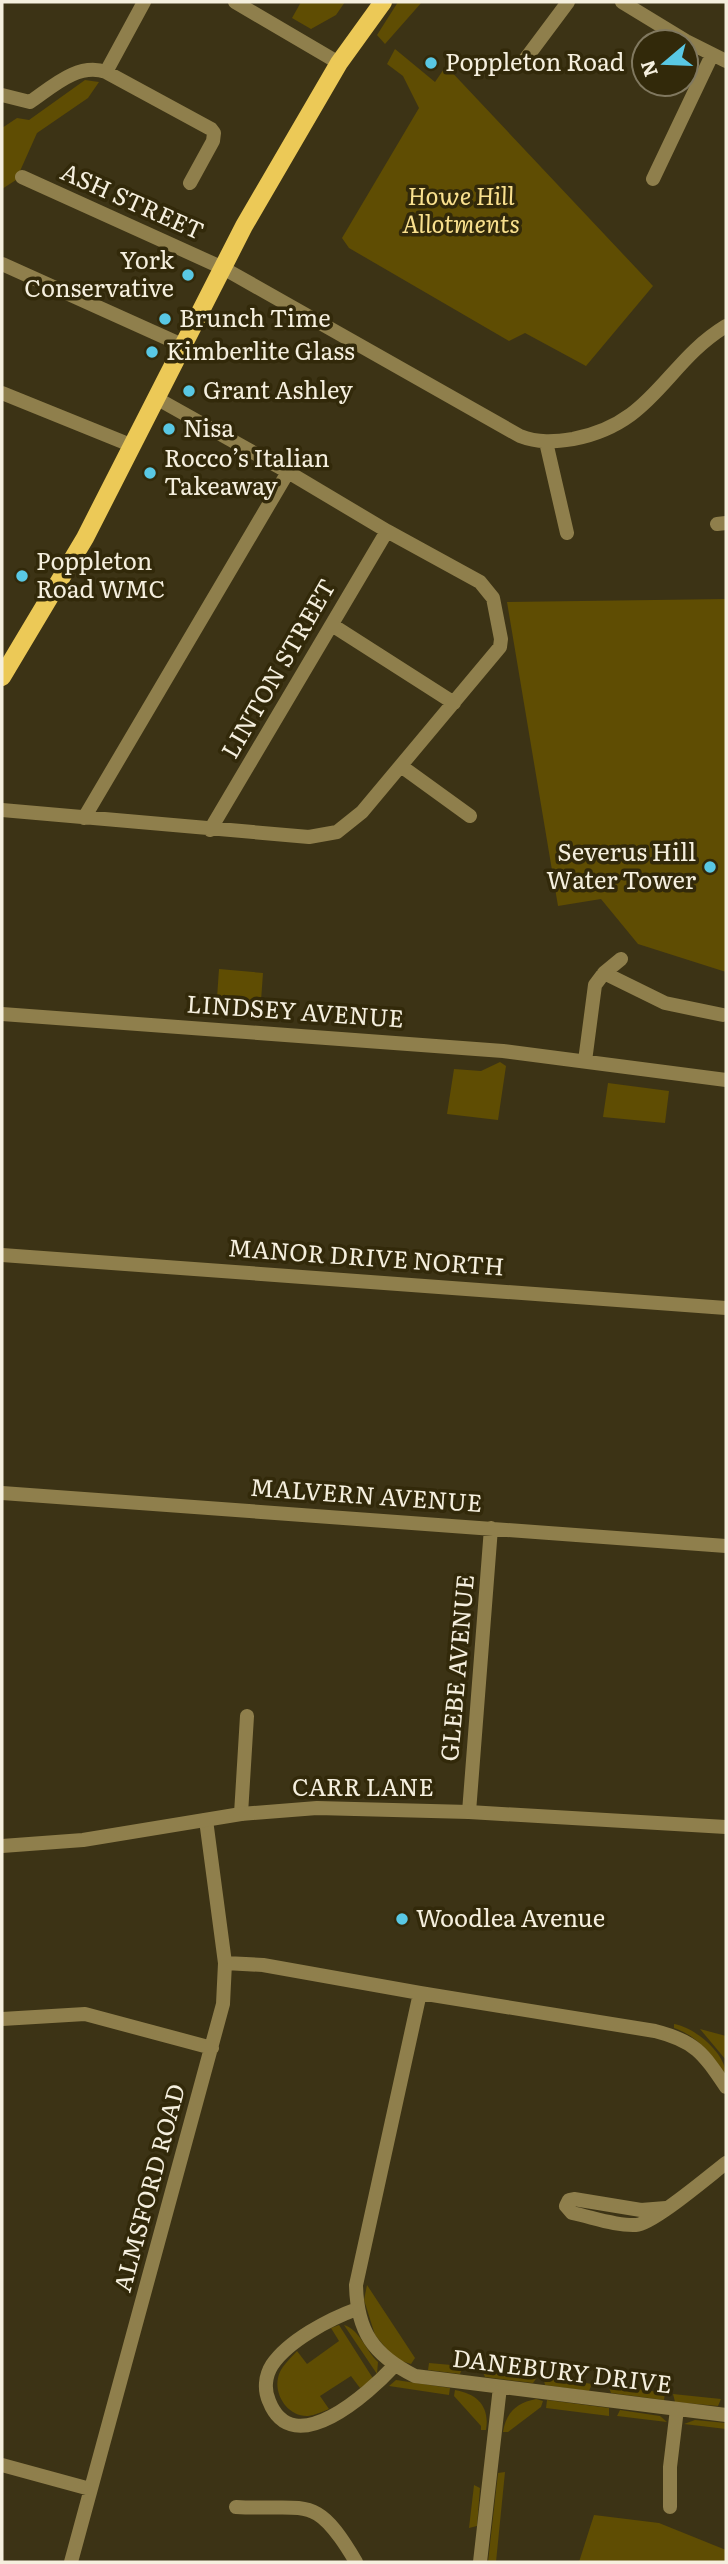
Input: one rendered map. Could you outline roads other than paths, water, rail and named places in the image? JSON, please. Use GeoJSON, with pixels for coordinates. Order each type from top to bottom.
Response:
{"type":"FeatureCollection","features":[{"type":"Feature","properties":{"kind":"main road"},"geometry":{"type":"LineString","coordinates":[[2,677],[85,538],[262,193],[339,63],[383,2]]}},
{"type":"Feature","properties":{"kind":"street"},"geometry":{"type":"LineString","coordinates":[[106,72],[144,2]]}},
{"type":"Feature","properties":{"kind":"street"},"geometry":{"type":"LineString","coordinates":[[235,2],[339,63]]}},
{"type":"Feature","properties":{"kind":"street"},"geometry":{"type":"LineString","coordinates":[[521,65],[568,2]]}},
{"type":"Feature","properties":{"kind":"street"},"geometry":{"type":"LineString","coordinates":[[622,2],[726,61]]}},
{"type":"Feature","properties":{"kind":"street"},"geometry":{"type":"LineString","coordinates":[[653,179],[712,55]]}},
{"type":"Feature","properties":{"kind":"street"},"geometry":{"type":"LineString","coordinates":[[2,96],[30,102],[66,77],[83,70],[97,69],[106,72],[211,129],[214,134],[213,141],[190,183]]}},
{"type":"Feature","properties":{"kind":"street","name":"ASH STREET"},"geometry":{"type":"LineString","coordinates":[[22,177],[223,268],[520,436],[546,442]]}},
{"type":"Feature","properties":{"kind":"street"},"geometry":{"type":"LineString","coordinates":[[2,264],[182,345]]}},
{"type":"Feature","properties":{"kind":"street"},"geometry":{"type":"LineString","coordinates":[[568,533],[546,442],[601,431],[635,413],[700,345],[726,326]]}},
{"type":"Feature","properties":{"kind":"street"},"geometry":{"type":"LineString","coordinates":[[2,393],[132,446]]}},
{"type":"Feature","properties":{"kind":"street"},"geometry":{"type":"LineString","coordinates":[[2,810],[309,837],[337,832],[362,811],[500,647],[501,639],[493,598],[480,582],[156,398]]}},
{"type":"Feature","properties":{"kind":"street"},"geometry":{"type":"LineString","coordinates":[[84,818],[288,472]]}},
{"type":"Feature","properties":{"kind":"street","name":"LINTON STREET"},"geometry":{"type":"LineString","coordinates":[[210,830],[387,531]]}},
{"type":"Feature","properties":{"kind":"street"},"geometry":{"type":"LineString","coordinates":[[332,625],[454,703]]}},
{"type":"Feature","properties":{"kind":"street"},"geometry":{"type":"LineString","coordinates":[[401,766],[470,816]]}},
{"type":"Feature","properties":{"kind":"street"},"geometry":{"type":"LineString","coordinates":[[585,1062],[595,985],[604,973],[621,959]]}},
{"type":"Feature","properties":{"kind":"street"},"geometry":{"type":"LineString","coordinates":[[604,973],[665,1003],[723,1015]]}},
{"type":"Feature","properties":{"kind":"street","name":"LINDSEY AVENUE"},"geometry":{"type":"LineString","coordinates":[[2,1014],[503,1051],[726,1080]]}},
{"type":"Feature","properties":{"kind":"street","name":"MANOR DRIVE NORTH"},"geometry":{"type":"LineString","coordinates":[[2,1255],[726,1308]]}},
{"type":"Feature","properties":{"kind":"street","name":"MALVERN AVENUE"},"geometry":{"type":"LineString","coordinates":[[2,1493],[726,1546]]}},
{"type":"Feature","properties":{"kind":"street","name":"GLEBE AVENUE"},"geometry":{"type":"LineString","coordinates":[[469,1812],[491,1528]]}},
{"type":"Feature","properties":{"kind":"street"},"geometry":{"type":"LineString","coordinates":[[241,1814],[247,1716]]}},
{"type":"Feature","properties":{"kind":"street","name":"CARR LANE"},"geometry":{"type":"LineString","coordinates":[[2,1846],[83,1840],[241,1814],[317,1808],[469,1812],[726,1827]]}},
{"type":"Feature","properties":{"kind":"street","name":"ALMSFORD ROAD"},"geometry":{"type":"LineString","coordinates":[[71,2562],[223,2004],[225,1963],[206,1820]]}},
{"type":"Feature","properties":{"kind":"street"},"geometry":{"type":"LineString","coordinates":[[225,1963],[263,1965],[641,2028],[678,2037],[689,2042],[704,2055],[726,2087]]}},
{"type":"Feature","properties":{"kind":"street","name":"DANEBURY DRIVE"},"geometry":{"type":"LineString","coordinates":[[420,1993],[356,2285],[356,2309],[365,2332],[378,2351],[394,2366],[415,2376],[726,2415]]}},
{"type":"Feature","properties":{"kind":"street"},"geometry":{"type":"LineString","coordinates":[[2,2019],[85,2014],[212,2048]]}},
{"type":"Feature","properties":{"kind":"street"},"geometry":{"type":"LineString","coordinates":[[666,2208],[641,2210],[574,2199],[569,2200],[566,2206],[572,2213],[637,2225],[646,2223],[666,2208],[726,2163]]}},
{"type":"Feature","properties":{"kind":"street"},"geometry":{"type":"LineString","coordinates":[[356,2309],[337,2316],[307,2334],[271,2366],[265,2383],[266,2396],[271,2407],[279,2418],[294,2426],[326,2420],[378,2383],[394,2366]]}},
{"type":"Feature","properties":{"kind":"street"},"geometry":{"type":"LineString","coordinates":[[480,2562],[500,2387]]}},
{"type":"Feature","properties":{"kind":"street"},"geometry":{"type":"LineString","coordinates":[[670,2508],[670,2467],[677,2409]]}},
{"type":"Feature","properties":{"kind":"street"},"geometry":{"type":"LineString","coordinates":[[2,2465],[90,2489]]}},
{"type":"Feature","properties":{"kind":"street"},"geometry":{"type":"LineString","coordinates":[[236,2507],[297,2507],[313,2510],[327,2519],[344,2540],[356,2562]]}},
{"type":"Feature","properties":{"kind":"place","name":"Poppleton Road"},"geometry":{"type":"Point","coordinates":[431,63]}},
{"type":"Feature","properties":{"kind":"place","name":"York Conservative"},"geometry":{"type":"Point","coordinates":[188,275]}},
{"type":"Feature","properties":{"kind":"place","name":"Brunch Time"},"geometry":{"type":"Point","coordinates":[165,319]}},
{"type":"Feature","properties":{"kind":"place","name":"Kimberlite Glass"},"geometry":{"type":"Point","coordinates":[152,352]}},
{"type":"Feature","properties":{"kind":"place","name":"Grant Ashley"},"geometry":{"type":"Point","coordinates":[189,391]}},
{"type":"Feature","properties":{"kind":"place","name":"Nisa"},"geometry":{"type":"Point","coordinates":[169,429]}},
{"type":"Feature","properties":{"kind":"place","name":"Rocco’s Italian Takeaway"},"geometry":{"type":"Point","coordinates":[150,473]}},
{"type":"Feature","properties":{"kind":"place","name":"Poppleton Road WMC"},"geometry":{"type":"Point","coordinates":[22,576]}},
{"type":"Feature","properties":{"kind":"place","name":"Severus Hill Water Tower"},"geometry":{"type":"Point","coordinates":[710,867]}},
{"type":"Feature","properties":{"kind":"place","name":"Woodlea Avenue"},"geometry":{"type":"Point","coordinates":[402,1919]}},
{"type":"Feature","properties":{"kind":"park label","name":"Howe Hill Allotments"},"geometry":{"type":"Point","coordinates":[461,211]}}]}
